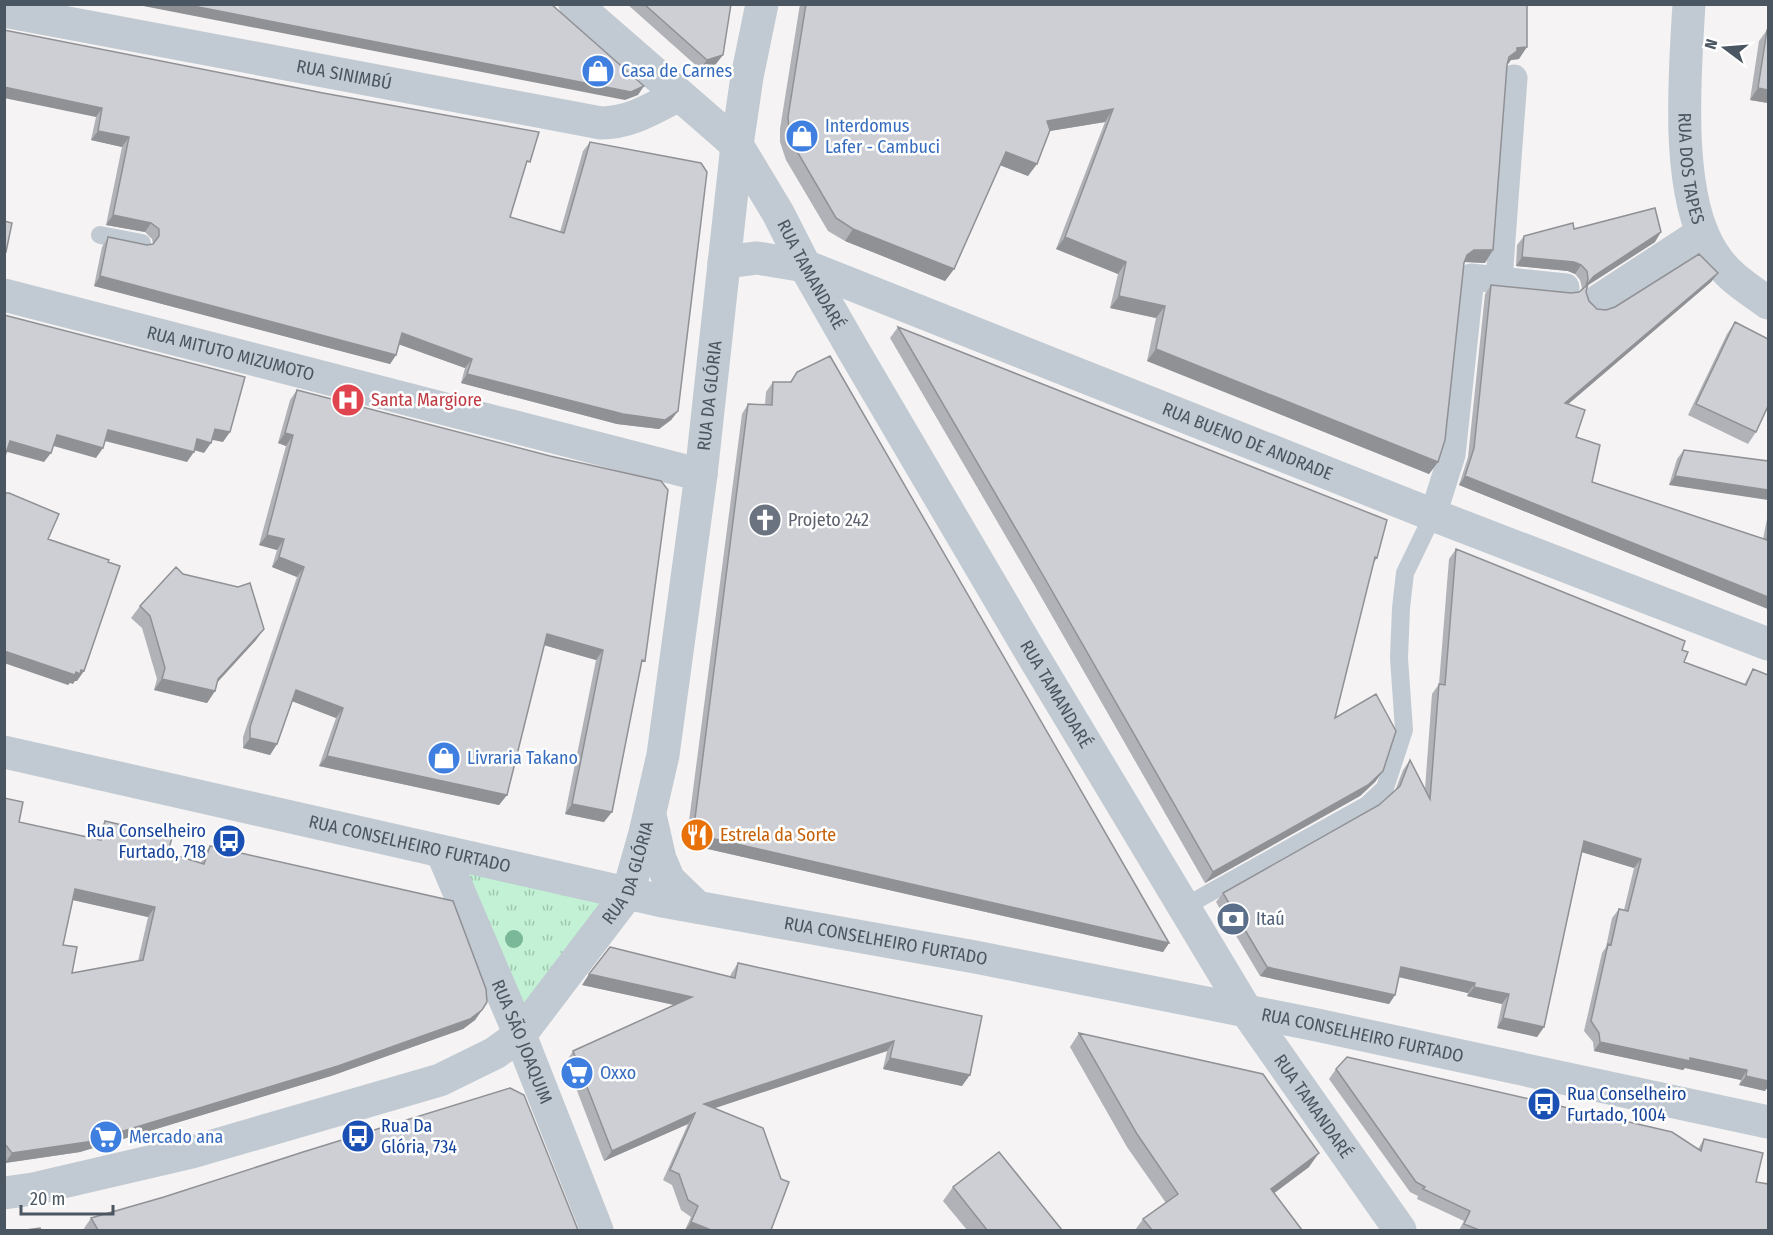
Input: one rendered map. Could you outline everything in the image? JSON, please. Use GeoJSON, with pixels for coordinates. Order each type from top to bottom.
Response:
{"type":"FeatureCollection","features":[{"type":"Feature","properties":{"kind":"street","name":"RUA TAMANDARÉ"},"geometry":{"type":"LineString","coordinates":[[575,4],[737,145],[1032,655],[1247,1012],[1400,1230]]}},
{"type":"Feature","properties":{"kind":"street","name":"RUA DA GLÓRIA"},"geometry":{"type":"LineString","coordinates":[[4,1193],[33,1189],[192,1152],[440,1080],[495,1053],[520,1035],[628,893],[663,755],[701,475],[737,145],[747,77],[762,4]]}},
{"type":"Feature","properties":{"kind":"street","name":"RUA DOS TAPES"},"geometry":{"type":"LineString","coordinates":[[1689,4],[1684,86],[1687,169],[1695,213],[1714,256],[1737,281],[1768,303]]}},
{"type":"Feature","properties":{"kind":"street","name":"RUA SINIMBÚ"},"geometry":{"type":"LineString","coordinates":[[4,11],[601,123],[618,123],[634,119],[685,100],[705,104],[718,98],[747,77]]}},
{"type":"Feature","properties":{"kind":"street"},"geometry":{"type":"LineString","coordinates":[[1499,280],[1514,78]]}},
{"type":"Feature","properties":{"kind":"street"},"geometry":{"type":"LineString","coordinates":[[1598,301],[1702,233]]}},
{"type":"Feature","properties":{"kind":"street","name":"RUA BUENO DE ANDRADE"},"geometry":{"type":"LineString","coordinates":[[724,262],[757,258],[805,266],[1433,515],[1768,644]]}},
{"type":"Feature","properties":{"kind":"street"},"geometry":{"type":"LineString","coordinates":[[1433,515],[1452,455],[1471,277],[1566,287]]}},
{"type":"Feature","properties":{"kind":"street","name":"RUA MITUTO MIZUMOTO"},"geometry":{"type":"LineString","coordinates":[[4,295],[701,475]]}},
{"type":"Feature","properties":{"kind":"street","name":"RUA CONSELHEIRO FURTADO"},"geometry":{"type":"LineString","coordinates":[[4,752],[697,908],[975,957],[1768,1122]]}},
{"type":"Feature","properties":{"kind":"street"},"geometry":{"type":"LineString","coordinates":[[650,811],[660,859],[669,880],[697,908]]}},
{"type":"Feature","properties":{"kind":"street","name":"RUA SÃO JOAQUIM"},"geometry":{"type":"LineString","coordinates":[[442,852],[520,1035],[597,1230]]}},
{"type":"Feature","properties":{"kind":"lane"},"geometry":{"type":"LineString","coordinates":[[100,235],[142,243]]}},
{"type":"Feature","properties":{"kind":"lane"},"geometry":{"type":"LineString","coordinates":[[1184,907],[1367,805],[1385,788],[1404,730],[1399,658],[1405,573],[1433,515]]}},
{"type":"Feature","properties":{"kind":"green space"},"geometry":{"type":"Polygon","coordinates":[[[454,866],[612,901],[519,1018],[454,866]]]}},
{"type":"Feature","properties":{"kind":"building"},"geometry":{"type":"Polygon","coordinates":[[[183,4],[551,4],[644,86],[631,92],[183,4]]]}},
{"type":"Feature","properties":{"kind":"building"},"geometry":{"type":"Polygon","coordinates":[[[644,4],[731,4],[723,55],[707,60],[644,4]]]}},
{"type":"Feature","properties":{"kind":"building"},"geometry":{"type":"Polygon","coordinates":[[[806,4],[1527,4],[1527,47],[1517,48],[1517,51],[1509,57],[1507,65],[1493,250],[1474,250],[1467,255],[1464,263],[1445,440],[1438,462],[1156,349],[1165,306],[1119,296],[1126,262],[1065,237],[1113,109],[1047,121],[1050,130],[1037,164],[1006,152],[954,269],[853,229],[836,218],[795,148],[789,130],[788,117],[806,4]]]}},
{"type":"Feature","properties":{"kind":"building"},"geometry":{"type":"Polygon","coordinates":[[[4,30],[323,93],[539,132],[530,162],[527,161],[510,217],[564,233],[590,142],[701,163],[707,172],[678,411],[665,420],[623,414],[467,374],[472,359],[402,333],[396,355],[100,276],[108,237],[147,245],[153,244],[159,236],[159,229],[151,223],[113,215],[129,137],[98,131],[102,108],[4,87],[4,30]]]}},
{"type":"Feature","properties":{"kind":"building"},"geometry":{"type":"Polygon","coordinates":[[[1768,30],[1768,90],[1758,88],[1768,30]]]}},
{"type":"Feature","properties":{"kind":"building"},"geometry":{"type":"Polygon","coordinates":[[[1655,208],[1661,232],[1594,276],[1588,283],[1586,292],[1589,301],[1597,309],[1606,310],[1615,307],[1699,254],[1718,273],[1565,403],[1585,410],[1576,437],[1600,445],[1592,482],[1767,540],[1768,534],[1768,597],[1465,476],[1474,448],[1491,285],[1571,293],[1579,292],[1586,286],[1588,279],[1587,271],[1574,262],[1522,257],[1524,236],[1573,223],[1574,229],[1655,208]]]}},
{"type":"Feature","properties":{"kind":"building"},"geometry":{"type":"Polygon","coordinates":[[[4,221],[12,223],[6,252],[4,251],[4,221]]]}},
{"type":"Feature","properties":{"kind":"building"},"geometry":{"type":"Polygon","coordinates":[[[4,315],[245,377],[230,432],[215,429],[211,443],[197,439],[194,452],[108,430],[103,448],[57,435],[51,453],[10,441],[4,459],[4,315]]]}},
{"type":"Feature","properties":{"kind":"building"},"geometry":{"type":"Polygon","coordinates":[[[1735,322],[1768,339],[1768,406],[1756,432],[1696,404],[1735,322]]]}},
{"type":"Feature","properties":{"kind":"building"},"geometry":{"type":"Polygon","coordinates":[[[898,327],[1387,520],[1377,558],[1375,557],[1335,718],[1376,694],[1396,731],[1383,771],[1368,785],[1213,872],[898,327]]]}},
{"type":"Feature","properties":{"kind":"building"},"geometry":{"type":"Polygon","coordinates":[[[830,356],[1169,943],[693,834],[748,404],[772,405],[773,382],[791,382],[797,372],[830,356]]]}},
{"type":"Feature","properties":{"kind":"building"},"geometry":{"type":"Polygon","coordinates":[[[297,390],[550,456],[661,481],[668,490],[645,661],[642,660],[612,812],[572,804],[603,650],[547,634],[507,795],[327,756],[343,708],[296,690],[277,744],[250,738],[250,727],[304,567],[279,557],[284,539],[267,535],[293,435],[285,433],[297,390]]]}},
{"type":"Feature","properties":{"kind":"building"},"geometry":{"type":"Polygon","coordinates":[[[1684,450],[1768,461],[1768,490],[1675,476],[1684,450]]]}},
{"type":"Feature","properties":{"kind":"building"},"geometry":{"type":"Polygon","coordinates":[[[4,493],[59,514],[48,539],[120,566],[84,671],[81,670],[80,674],[76,672],[75,675],[4,651],[4,493]]]}},
{"type":"Feature","properties":{"kind":"building"},"geometry":{"type":"Polygon","coordinates":[[[1456,549],[1685,641],[1682,650],[1688,652],[1684,662],[1746,685],[1753,669],[1768,675],[1768,1081],[1746,1076],[1747,1070],[1690,1058],[1690,1061],[1600,1042],[1599,1033],[1591,1021],[1608,944],[1611,945],[1619,909],[1628,911],[1641,859],[1584,841],[1544,1027],[1503,1018],[1509,994],[1474,987],[1475,983],[1401,967],[1395,995],[1267,967],[1223,893],[1379,805],[1400,786],[1410,760],[1430,799],[1439,684],[1445,685],[1456,549]]]}},
{"type":"Feature","properties":{"kind":"building"},"geometry":{"type":"Polygon","coordinates":[[[176,567],[183,574],[238,587],[250,583],[264,629],[218,679],[215,691],[162,679],[165,668],[150,616],[140,606],[176,567]]]}},
{"type":"Feature","properties":{"kind":"building"},"geometry":{"type":"Polygon","coordinates":[[[4,798],[23,802],[19,822],[101,840],[105,821],[172,837],[168,853],[204,864],[210,846],[453,901],[486,989],[487,1002],[482,1010],[470,1019],[338,1066],[87,1142],[12,1153],[4,1143],[4,798]],[[75,889],[63,945],[77,947],[72,973],[143,960],[155,907],[75,889]]]}},
{"type":"Feature","properties":{"kind":"building"},"geometry":{"type":"Polygon","coordinates":[[[610,947],[735,978],[738,963],[982,1016],[970,1075],[890,1058],[894,1041],[704,1104],[763,1128],[781,1179],[789,1182],[771,1230],[711,1230],[691,1222],[698,1206],[688,1200],[679,1174],[670,1170],[695,1113],[612,1151],[573,1051],[692,997],[589,974],[610,947]]]}},
{"type":"Feature","properties":{"kind":"building"},"geometry":{"type":"Polygon","coordinates":[[[1079,1033],[1263,1074],[1319,1153],[1271,1189],[1302,1230],[1152,1230],[1143,1219],[1178,1194],[1137,1134],[1079,1033]]]}},
{"type":"Feature","properties":{"kind":"building"},"geometry":{"type":"Polygon","coordinates":[[[1347,1057],[1672,1132],[1701,1151],[1704,1139],[1763,1153],[1756,1182],[1768,1184],[1768,1230],[1479,1230],[1464,1224],[1470,1211],[1423,1189],[1425,1187],[1416,1182],[1336,1069],[1347,1057]]]}},
{"type":"Feature","properties":{"kind":"building"},"geometry":{"type":"Polygon","coordinates":[[[510,1088],[524,1095],[578,1230],[98,1230],[91,1218],[164,1197],[510,1088]]]}},
{"type":"Feature","properties":{"kind":"building"},"geometry":{"type":"Polygon","coordinates":[[[999,1152],[1062,1230],[987,1230],[953,1187],[999,1152]]]}},
{"type":"Feature","properties":{"kind":"place","name":"Casa de Carnes"},"geometry":{"type":"Point","coordinates":[598,71]}},
{"type":"Feature","properties":{"kind":"place","name":"Interdomus Lafer - Cambuci"},"geometry":{"type":"Point","coordinates":[802,136]}},
{"type":"Feature","properties":{"kind":"place","name":"Santa Margiore"},"geometry":{"type":"Point","coordinates":[348,400]}},
{"type":"Feature","properties":{"kind":"place","name":"Projeto 242"},"geometry":{"type":"Point","coordinates":[765,520]}},
{"type":"Feature","properties":{"kind":"place","name":"Livraria Takano"},"geometry":{"type":"Point","coordinates":[444,758]}},
{"type":"Feature","properties":{"kind":"place","name":"Estrela da Sorte"},"geometry":{"type":"Point","coordinates":[697,835]}},
{"type":"Feature","properties":{"kind":"place","name":"Rua Conselheiro Furtado, 718"},"geometry":{"type":"Point","coordinates":[229,841]}},
{"type":"Feature","properties":{"kind":"place","name":"Itaú"},"geometry":{"type":"Point","coordinates":[1233,919]}},
{"type":"Feature","properties":{"kind":"place","name":"Oxxo"},"geometry":{"type":"Point","coordinates":[577,1073]}},
{"type":"Feature","properties":{"kind":"place","name":"Rua Conselheiro Furtado, 1004"},"geometry":{"type":"Point","coordinates":[1544,1104]}},
{"type":"Feature","properties":{"kind":"place","name":"Rua Da Glória, 734"},"geometry":{"type":"Point","coordinates":[358,1136]}},
{"type":"Feature","properties":{"kind":"place","name":"Mercado ana"},"geometry":{"type":"Point","coordinates":[106,1137]}}]}
